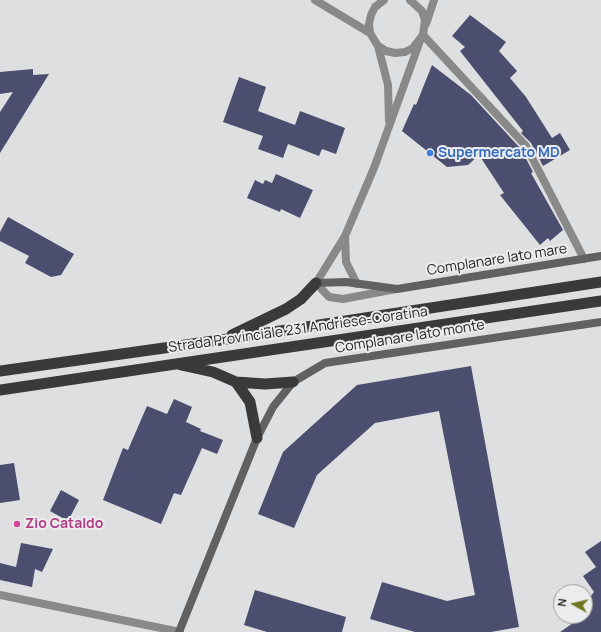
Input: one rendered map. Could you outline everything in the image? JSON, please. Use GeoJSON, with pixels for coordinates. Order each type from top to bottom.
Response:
{"type":"FeatureCollection","features":[{"type":"Feature","properties":{"kind":"highway","name":"Strada Provinciale 231 Andriese-Coratina"},"geometry":{"type":"LineString","coordinates":[[0,371],[221,340],[601,282]]}},
{"type":"Feature","properties":{"kind":"highway"},"geometry":{"type":"LineString","coordinates":[[221,340],[286,309],[301,299],[316,283]]}},
{"type":"Feature","properties":{"kind":"highway","name":"Strada Provinciale 231 Andriese-Coratina"},"geometry":{"type":"LineString","coordinates":[[0,390],[601,301]]}},
{"type":"Feature","properties":{"kind":"highway"},"geometry":{"type":"LineString","coordinates":[[173,364],[213,372],[236,382],[265,384],[293,382]]}},
{"type":"Feature","properties":{"kind":"highway"},"geometry":{"type":"LineString","coordinates":[[236,382],[250,402],[258,438]]}},
{"type":"Feature","properties":{"kind":"main road","name":"Complanare lato mare"},"geometry":{"type":"LineString","coordinates":[[316,283],[357,284],[396,289],[601,256]]}},
{"type":"Feature","properties":{"kind":"main road","name":"Complanare lato monte"},"geometry":{"type":"LineString","coordinates":[[180,632],[212,546],[258,438],[273,408],[293,382],[325,363],[601,322]]}},
{"type":"Feature","properties":{"kind":"street"},"geometry":{"type":"LineString","coordinates":[[315,0],[370,33]]}},
{"type":"Feature","properties":{"kind":"street"},"geometry":{"type":"LineString","coordinates":[[382,0],[375,7],[369,24],[370,33],[378,46],[388,86],[390,125]]}},
{"type":"Feature","properties":{"kind":"street"},"geometry":{"type":"LineString","coordinates":[[378,46],[391,52],[405,52],[413,48],[423,35],[425,20],[422,11],[410,0]]}},
{"type":"Feature","properties":{"kind":"street"},"geometry":{"type":"LineString","coordinates":[[316,283],[345,236],[390,125],[423,35],[434,0]]}},
{"type":"Feature","properties":{"kind":"street"},"geometry":{"type":"LineString","coordinates":[[423,35],[526,146],[584,259]]}},
{"type":"Feature","properties":{"kind":"street"},"geometry":{"type":"LineString","coordinates":[[345,236],[346,262],[357,284]]}},
{"type":"Feature","properties":{"kind":"street","name":"Complanare lato mare"},"geometry":{"type":"LineString","coordinates":[[316,283],[330,297],[343,299],[396,289]]}},
{"type":"Feature","properties":{"kind":"street"},"geometry":{"type":"LineString","coordinates":[[0,595],[180,632]]}},
{"type":"Feature","properties":{"kind":"building"},"geometry":{"type":"Polygon","coordinates":[[[470,15],[506,42],[499,51],[517,71],[510,78],[526,97],[552,138],[560,133],[570,150],[543,166],[531,143],[521,133],[523,131],[460,51],[465,47],[452,36],[470,15]]]}},
{"type":"Feature","properties":{"kind":"building"},"geometry":{"type":"Polygon","coordinates":[[[432,65],[471,95],[521,149],[533,172],[531,173],[563,230],[550,241],[548,238],[540,245],[500,195],[504,193],[479,155],[468,165],[447,167],[402,131],[414,104],[416,105],[432,65]]]}},
{"type":"Feature","properties":{"kind":"building"},"geometry":{"type":"Polygon","coordinates":[[[33,69],[33,75],[49,74],[0,153],[0,112],[13,92],[0,94],[0,72],[33,69]]]}},
{"type":"Feature","properties":{"kind":"building"},"geometry":{"type":"Polygon","coordinates":[[[239,77],[266,87],[258,111],[295,125],[300,111],[345,128],[336,154],[322,149],[319,156],[288,144],[283,158],[258,149],[263,136],[223,122],[239,77]]]}},
{"type":"Feature","properties":{"kind":"building"},"geometry":{"type":"Polygon","coordinates":[[[276,174],[313,190],[300,218],[281,209],[280,212],[247,198],[255,180],[263,184],[265,180],[272,183],[276,174]]]}},
{"type":"Feature","properties":{"kind":"building"},"geometry":{"type":"Polygon","coordinates":[[[8,217],[74,254],[61,275],[51,277],[25,263],[29,256],[0,241],[0,232],[8,217]]]}},
{"type":"Feature","properties":{"kind":"building"},"geometry":{"type":"Polygon","coordinates":[[[471,366],[519,627],[491,632],[415,632],[370,619],[382,582],[447,601],[475,595],[439,411],[375,423],[317,475],[294,528],[258,514],[283,452],[357,385],[471,366]]]}},
{"type":"Feature","properties":{"kind":"building"},"geometry":{"type":"Polygon","coordinates":[[[174,399],[192,407],[186,422],[201,429],[200,431],[223,440],[217,454],[202,448],[181,495],[174,493],[161,524],[103,500],[123,448],[128,450],[147,406],[167,414],[174,399]]]}},
{"type":"Feature","properties":{"kind":"building"},"geometry":{"type":"Polygon","coordinates":[[[14,463],[20,500],[0,503],[0,465],[14,463]]]}},
{"type":"Feature","properties":{"kind":"building"},"geometry":{"type":"Polygon","coordinates":[[[61,490],[79,500],[68,521],[50,511],[61,490]]]}},
{"type":"Feature","properties":{"kind":"building"},"geometry":{"type":"Polygon","coordinates":[[[601,541],[601,632],[560,632],[572,624],[593,624],[593,584],[588,584],[583,576],[596,567],[585,552],[601,541]]]}},
{"type":"Feature","properties":{"kind":"building"},"geometry":{"type":"Polygon","coordinates":[[[21,543],[53,549],[42,572],[35,569],[32,587],[0,580],[0,563],[16,567],[21,543]]]}},
{"type":"Feature","properties":{"kind":"building"},"geometry":{"type":"Polygon","coordinates":[[[255,590],[346,617],[342,632],[267,632],[244,625],[255,590]]]}},
{"type":"Feature","properties":{"kind":"place","name":"Supermercato MD"},"geometry":{"type":"Point","coordinates":[430,153]}},
{"type":"Feature","properties":{"kind":"place","name":"Zio Cataldo"},"geometry":{"type":"Point","coordinates":[17,524]}}]}
